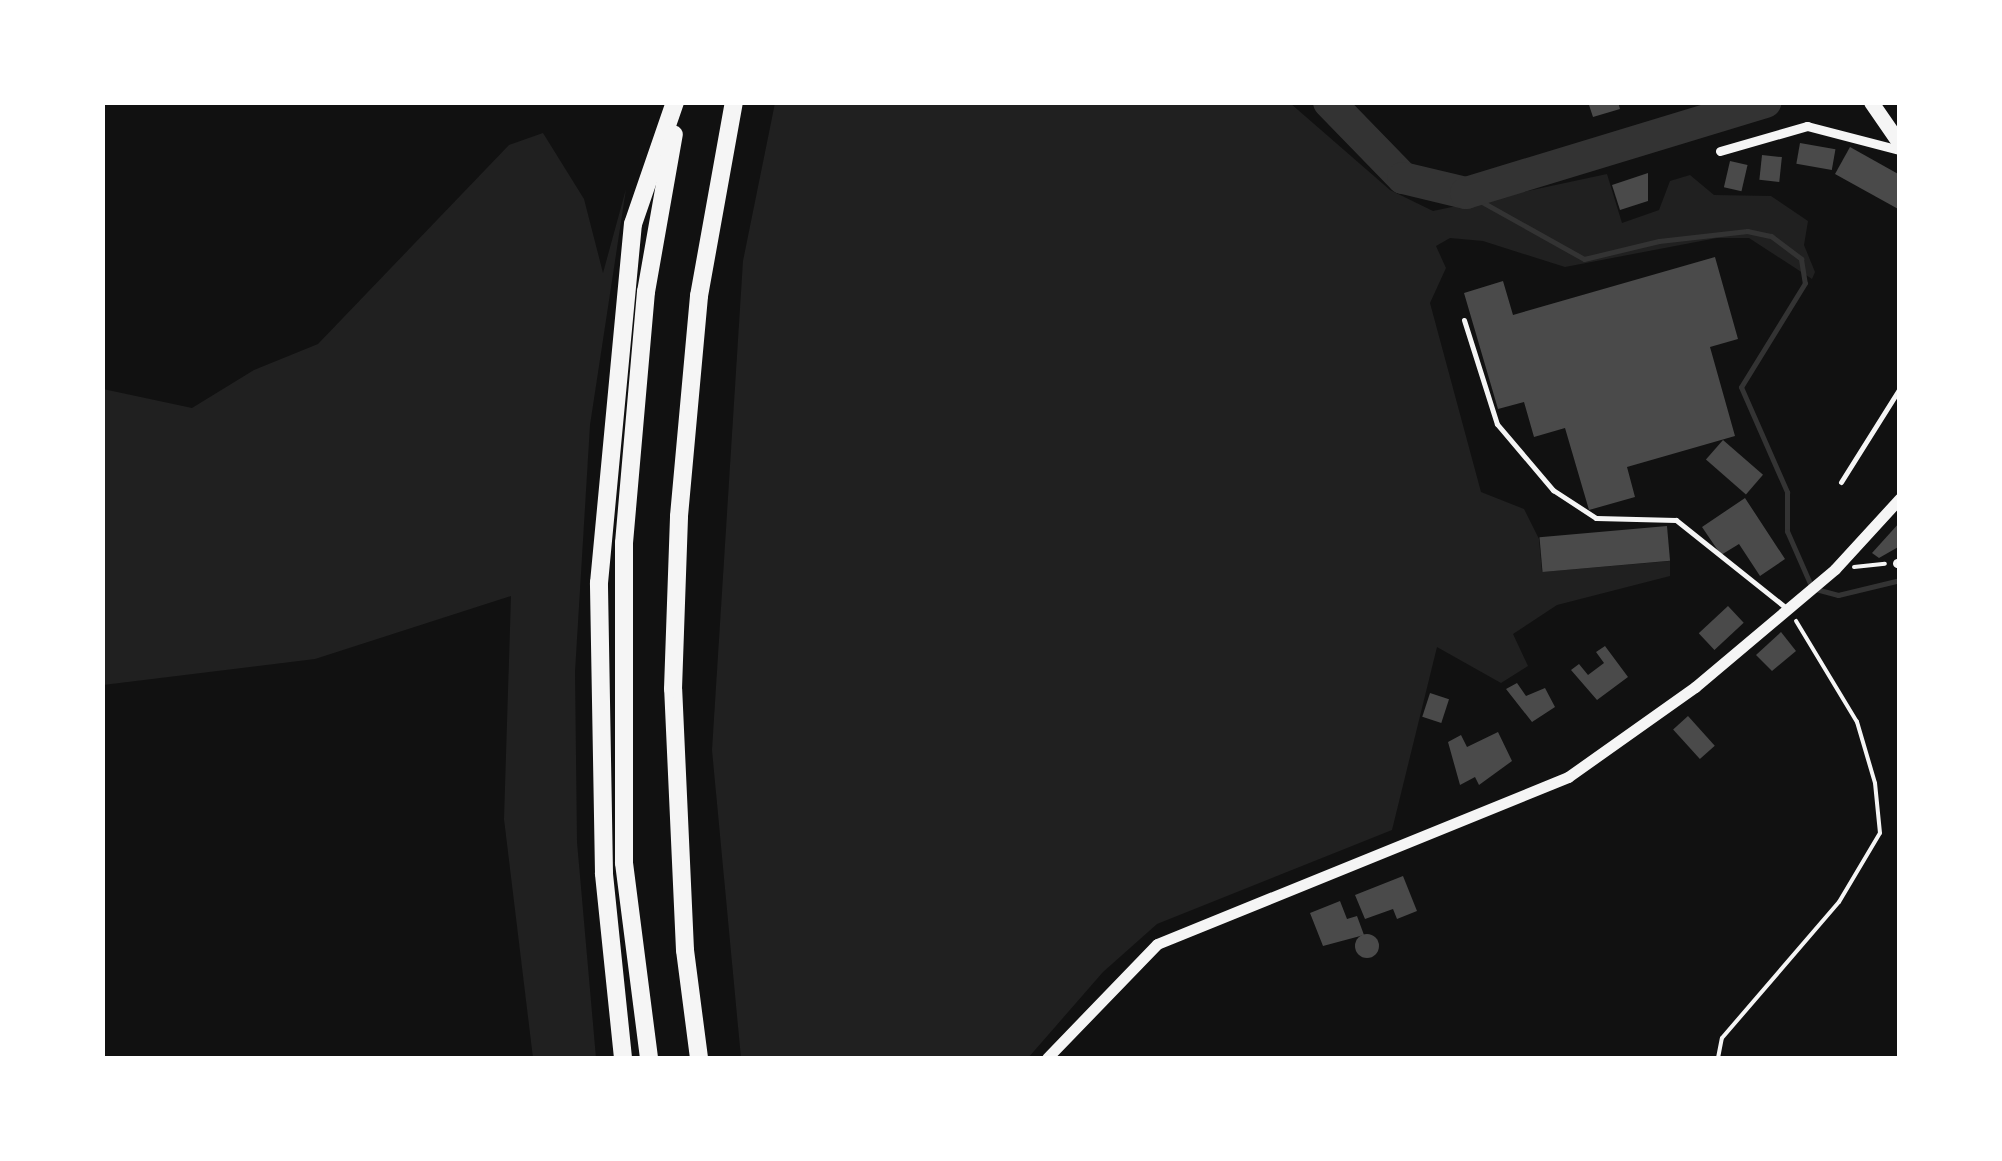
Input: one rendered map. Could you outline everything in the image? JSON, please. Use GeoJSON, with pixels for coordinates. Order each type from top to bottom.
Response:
{"type":"FeatureCollection","features":[{"type":"Feature","properties":{"kind":"highway"},"geometry":{"type":"LineString","coordinates":[[623,1058],[604,873],[599,583],[633,224],[678,102]]}},
{"type":"Feature","properties":{"kind":"highway"},"geometry":{"type":"LineString","coordinates":[[649,1058],[624,863],[624,544],[646,292],[678,102]]}},
{"type":"Feature","properties":{"kind":"highway"},"geometry":{"type":"LineString","coordinates":[[699,1058],[685,950],[673,689],[678,535],[699,296],[734,102]]}},
{"type":"Feature","properties":{"kind":"main road"},"geometry":{"type":"LineString","coordinates":[[1878,107],[1900,147]]}},
{"type":"Feature","properties":{"kind":"street"},"geometry":{"type":"LineString","coordinates":[[1720,152],[1807,126],[1900,147]]}},
{"type":"Feature","properties":{"kind":"street"},"geometry":{"type":"LineString","coordinates":[[1047,1058],[1157,944],[1568,777],[1694,687],[1788,609],[1835,569],[1900,498]]}},
{"type":"Feature","properties":{"kind":"lane"},"geometry":{"type":"LineString","coordinates":[[1464,320],[1497,424],[1552,490],[1596,518],[1676,520],[1788,609]]}},
{"type":"Feature","properties":{"kind":"lane"},"geometry":{"type":"LineString","coordinates":[[1841,482],[1900,388]]}},
{"type":"Feature","properties":{"kind":"path"},"geometry":{"type":"LineString","coordinates":[[1835,569],[1898,563]]}},
{"type":"Feature","properties":{"kind":"path"},"geometry":{"type":"LineString","coordinates":[[1718,1058],[1722,1038],[1840,902],[1880,833],[1875,783],[1857,722],[1788,609]]}},
{"type":"Feature","properties":{"kind":"shaded area"},"geometry":{"type":"Polygon","coordinates":[[[775,103],[1290,103],[1390,190],[1433,211],[1607,174],[1622,223],[1659,210],[1670,181],[1690,175],[1714,195],[1771,196],[1808,221],[1804,245],[1815,272],[1812,279],[1749,238],[1717,238],[1565,267],[1483,241],[1450,238],[1436,246],[1446,268],[1430,303],[1481,492],[1524,509],[1539,539],[1542,572],[1670,561],[1670,576],[1557,605],[1513,634],[1528,666],[1501,683],[1437,647],[1392,830],[1157,924],[1103,972],[1028,1058],[741,1058],[712,750],[743,261],[775,103]]]}},
{"type":"Feature","properties":{"kind":"shaded area"},"geometry":{"type":"Polygon","coordinates":[[[543,133],[584,199],[603,273],[626,189],[590,425],[575,672],[577,842],[596,1058],[533,1058],[504,819],[511,596],[315,659],[103,685],[103,389],[192,408],[254,370],[318,344],[509,145],[543,133]]]}},
{"type":"Feature","properties":{"kind":"building"},"geometry":{"type":"Polygon","coordinates":[[[1588,102],[1618,102],[1620,109],[1593,117],[1588,102]]]}},
{"type":"Feature","properties":{"kind":"building"},"geometry":{"type":"Polygon","coordinates":[[[1800,143],[1835,149],[1832,170],[1796,164],[1800,143]]]}},
{"type":"Feature","properties":{"kind":"building"},"geometry":{"type":"Polygon","coordinates":[[[1850,147],[1900,175],[1900,210],[1835,174],[1850,147]]]}},
{"type":"Feature","properties":{"kind":"building"},"geometry":{"type":"Polygon","coordinates":[[[1762,155],[1782,157],[1779,182],[1759,180],[1762,155]]]}},
{"type":"Feature","properties":{"kind":"building"},"geometry":{"type":"Polygon","coordinates":[[[1730,161],[1748,165],[1741,191],[1724,187],[1730,161]]]}},
{"type":"Feature","properties":{"kind":"building"},"geometry":{"type":"Polygon","coordinates":[[[1648,173],[1648,201],[1620,210],[1612,185],[1648,173]]]}},
{"type":"Feature","properties":{"kind":"building"},"geometry":{"type":"Polygon","coordinates":[[[1715,257],[1738,339],[1710,347],[1735,436],[1627,467],[1635,497],[1589,510],[1565,428],[1534,437],[1524,402],[1498,409],[1464,293],[1503,281],[1513,315],[1715,257]]]}},
{"type":"Feature","properties":{"kind":"building"},"geometry":{"type":"Polygon","coordinates":[[[1723,440],[1763,475],[1746,494],[1706,460],[1723,440]]]}},
{"type":"Feature","properties":{"kind":"building"},"geometry":{"type":"Polygon","coordinates":[[[1745,498],[1785,559],[1760,576],[1739,544],[1721,555],[1702,527],[1745,498]]]}},
{"type":"Feature","properties":{"kind":"building"},"geometry":{"type":"Polygon","coordinates":[[[1900,522],[1900,546],[1879,558],[1872,553],[1900,522]]]}},
{"type":"Feature","properties":{"kind":"building"},"geometry":{"type":"Polygon","coordinates":[[[1667,526],[1670,561],[1543,572],[1539,537],[1667,526]]]}},
{"type":"Feature","properties":{"kind":"building"},"geometry":{"type":"Polygon","coordinates":[[[1728,606],[1744,623],[1714,650],[1699,633],[1728,606]]]}},
{"type":"Feature","properties":{"kind":"building"},"geometry":{"type":"Polygon","coordinates":[[[1781,632],[1796,651],[1772,671],[1756,655],[1781,632]]]}},
{"type":"Feature","properties":{"kind":"building"},"geometry":{"type":"Polygon","coordinates":[[[1605,646],[1628,677],[1597,700],[1571,670],[1579,664],[1588,675],[1604,663],[1596,652],[1605,646]]]}},
{"type":"Feature","properties":{"kind":"building"},"geometry":{"type":"Polygon","coordinates":[[[1517,683],[1526,696],[1545,688],[1555,707],[1532,722],[1506,689],[1517,683]]]}},
{"type":"Feature","properties":{"kind":"building"},"geometry":{"type":"Polygon","coordinates":[[[1430,693],[1449,699],[1441,723],[1422,717],[1430,693]]]}},
{"type":"Feature","properties":{"kind":"building"},"geometry":{"type":"Polygon","coordinates":[[[1688,716],[1715,746],[1700,759],[1673,729],[1688,716]]]}},
{"type":"Feature","properties":{"kind":"building"},"geometry":{"type":"Polygon","coordinates":[[[1498,732],[1512,761],[1479,785],[1475,777],[1460,785],[1448,742],[1461,735],[1467,747],[1498,732]]]}},
{"type":"Feature","properties":{"kind":"building"},"geometry":{"type":"Polygon","coordinates":[[[1403,876],[1417,911],[1397,919],[1393,909],[1365,919],[1355,895],[1403,876]]]}},
{"type":"Feature","properties":{"kind":"building"},"geometry":{"type":"Polygon","coordinates":[[[1340,901],[1347,919],[1357,916],[1364,935],[1323,946],[1310,913],[1340,901]]]}},
{"type":"Feature","properties":{"kind":"building"},"geometry":{"type":"Polygon","coordinates":[[[1367,934],[1379,946],[1367,958],[1355,946],[1367,934]]]}},
{"type":"Feature","properties":{"kind":"waterway"},"geometry":{"type":"LineString","coordinates":[[1329,102],[1403,178],[1466,193],[1766,102]]}},
{"type":"Feature","properties":{"kind":"waterway"},"geometry":{"type":"LineString","coordinates":[[1466,193],[1584,259],[1659,241],[1747,231],[1771,236],[1801,259],[1805,283],[1741,387],[1787,492],[1787,531],[1812,588],[1838,595],[1900,580]]}}]}
